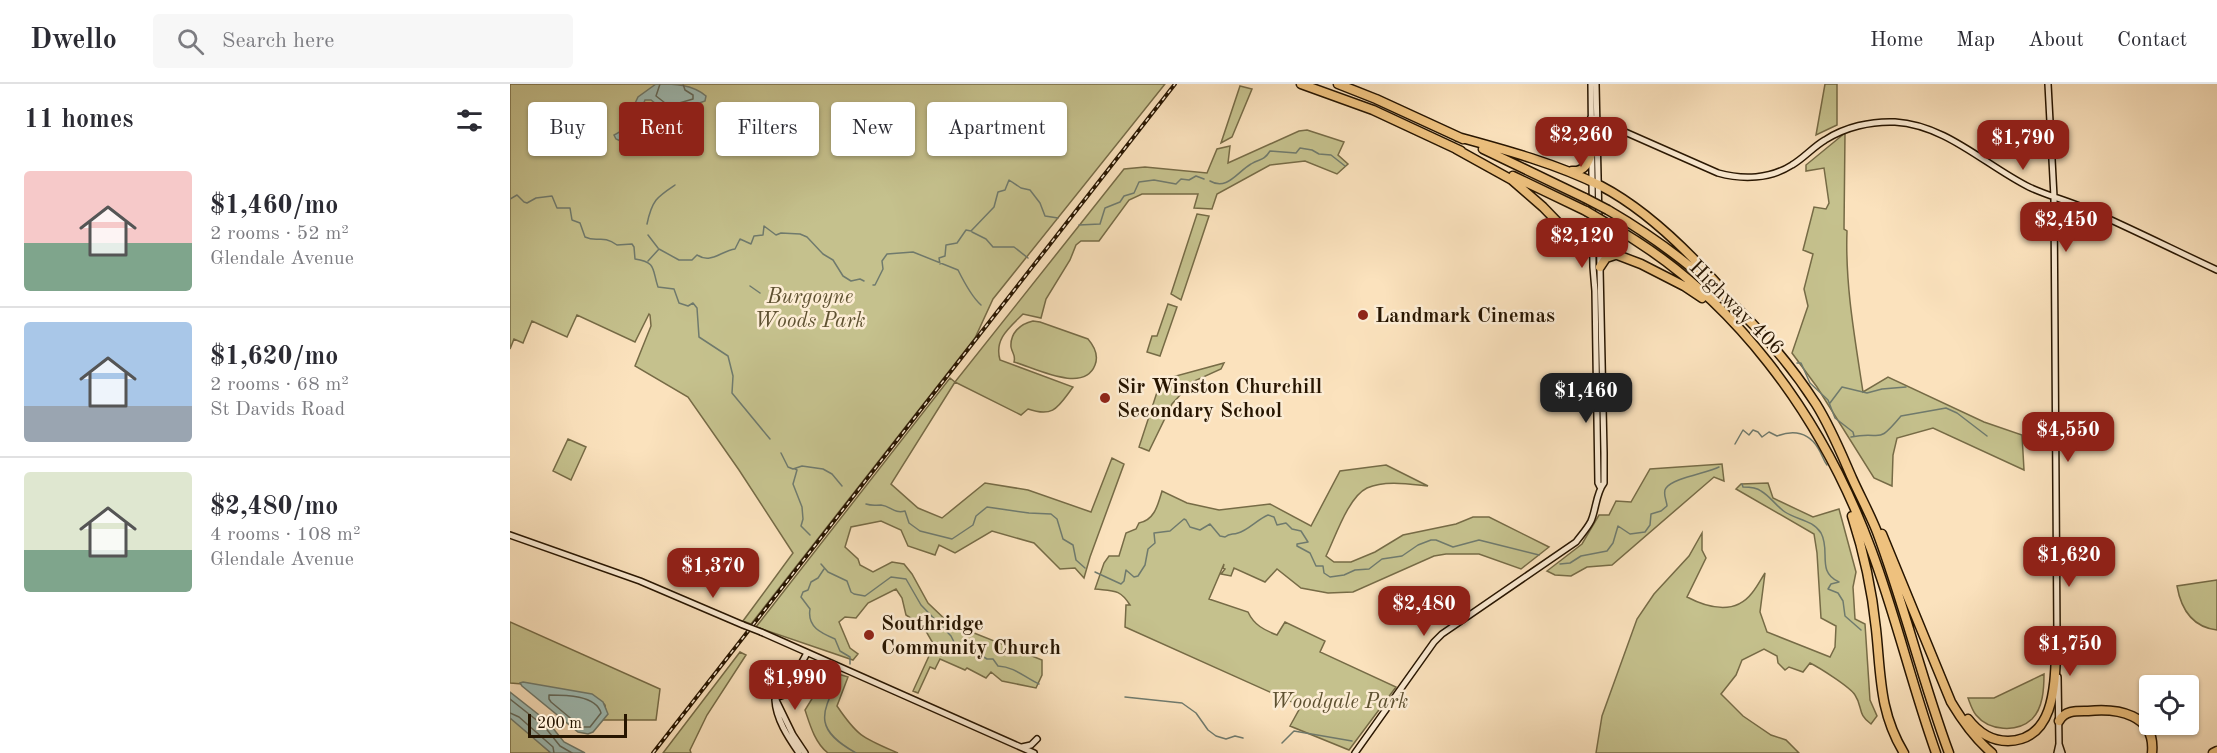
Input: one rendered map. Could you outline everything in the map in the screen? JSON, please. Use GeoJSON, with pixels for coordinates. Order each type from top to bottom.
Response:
{"type":"FeatureCollection","features":[{"type":"Feature","properties":{"kind":"highway","name":"Highway 406"},"geometry":{"type":"LineString","coordinates":[[1301,84],[1373,110],[1586,211],[1630,236],[1667,262],[1713,302],[1747,337],[1780,377],[1808,418],[1837,468],[1871,549],[1936,753]]}},
{"type":"Feature","properties":{"kind":"highway","name":"Highway 406"},"geometry":{"type":"LineString","coordinates":[[1338,84],[1393,106],[1608,210],[1654,240],[1689,267],[1737,308],[1761,334],[1815,403],[1829,426],[1877,532],[1949,753]]}},
{"type":"Feature","properties":{"kind":"highway"},"geometry":{"type":"LineString","coordinates":[[1458,137],[1573,171],[1581,170],[1587,165],[1592,151]]}},
{"type":"Feature","properties":{"kind":"highway"},"geometry":{"type":"LineString","coordinates":[[1456,149],[1512,180],[1573,238],[1641,264],[1684,286],[1707,302],[1747,337]]}},
{"type":"Feature","properties":{"kind":"highway"},"geometry":{"type":"LineString","coordinates":[[1556,167],[1596,184],[1656,224],[1712,278],[1761,334]]}},
{"type":"Feature","properties":{"kind":"highway"},"geometry":{"type":"LineString","coordinates":[[1600,267],[1606,258],[1618,255]]}},
{"type":"Feature","properties":{"kind":"highway"},"geometry":{"type":"LineString","coordinates":[[1829,426],[1875,517],[1933,654],[1940,676],[1962,720],[1992,753]]}},
{"type":"Feature","properties":{"kind":"highway"},"geometry":{"type":"LineString","coordinates":[[1825,449],[1849,509],[1866,568],[1875,620],[1884,705],[1892,730],[1904,753]]}},
{"type":"Feature","properties":{"kind":"highway"},"geometry":{"type":"LineString","coordinates":[[1940,676],[1963,714],[1980,731],[1998,740],[2019,739],[2036,730],[2043,722],[2050,706],[2057,634]]}},
{"type":"Feature","properties":{"kind":"highway"},"geometry":{"type":"LineString","coordinates":[[2059,721],[2064,714],[2071,712],[2105,709],[2129,714],[2143,724],[2148,731],[2152,741],[2152,753]]}},
{"type":"Feature","properties":{"kind":"highway"},"geometry":{"type":"LineString","coordinates":[[2213,753],[2217,751]]}},
{"type":"Feature","properties":{"kind":"main road"},"geometry":{"type":"LineString","coordinates":[[1591,84],[1596,184],[1599,369]]}},
{"type":"Feature","properties":{"kind":"main road"},"geometry":{"type":"LineString","coordinates":[[1596,84],[1592,151],[1596,184]]}},
{"type":"Feature","properties":{"kind":"main road"},"geometry":{"type":"LineString","coordinates":[[2048,84],[2054,197],[2059,721],[2057,753]]}},
{"type":"Feature","properties":{"kind":"main road"},"geometry":{"type":"LineString","coordinates":[[1594,118],[1718,173],[1740,177],[1767,176],[1777,173],[1794,164],[1826,139],[1850,128],[1878,122],[1914,125],[1947,137],[2004,173],[2054,197],[2091,211],[2217,270]]}},
{"type":"Feature","properties":{"kind":"main road"},"geometry":{"type":"LineString","coordinates":[[1356,753],[1442,634],[1576,542],[1590,524],[1600,487],[1598,483],[1600,267],[1597,248]]}},
{"type":"Feature","properties":{"kind":"main road"},"geometry":{"type":"LineString","coordinates":[[510,536],[640,581],[1034,753]]}},
{"type":"Feature","properties":{"kind":"main road"},"geometry":{"type":"LineString","coordinates":[[775,698],[784,695],[807,653]]}},
{"type":"Feature","properties":{"kind":"main road"},"geometry":{"type":"LineString","coordinates":[[775,698],[776,709],[788,736],[799,753]]}},
{"type":"Feature","properties":{"kind":"main road"},"geometry":{"type":"LineString","coordinates":[[775,698],[793,735],[805,753]]}},
{"type":"Feature","properties":{"kind":"main road"},"geometry":{"type":"LineString","coordinates":[[1020,747],[1031,745],[1037,739]]}},
{"type":"Feature","properties":{"kind":"main road"},"geometry":{"type":"LineString","coordinates":[[2059,744],[2062,753]]}},
{"type":"Feature","properties":{"kind":"green space","name":"Burgoyne Woods Park"},"geometry":{"type":"Polygon","coordinates":[[[510,84],[1165,84],[993,299],[975,338],[751,624],[743,621],[793,553],[688,397],[635,366],[651,326],[650,315],[635,342],[577,315],[567,337],[532,321],[523,343],[514,339],[510,349],[510,84]]]}},
{"type":"Feature","properties":{"kind":"green space"},"geometry":{"type":"Polygon","coordinates":[[[1825,84],[1837,84],[1837,125],[1816,135],[1825,84]]]}},
{"type":"Feature","properties":{"kind":"green space"},"geometry":{"type":"Polygon","coordinates":[[[1240,86],[1252,89],[1232,137],[1221,143],[1240,86]]]}},
{"type":"Feature","properties":{"kind":"green space"},"geometry":{"type":"Polygon","coordinates":[[[1307,130],[1344,142],[1338,155],[1348,164],[1337,174],[1305,161],[1270,165],[1217,194],[1212,209],[1194,208],[1198,194],[1142,194],[1129,200],[1099,241],[1081,241],[1076,245],[1070,260],[1046,299],[1041,318],[1023,314],[1004,334],[999,346],[1000,360],[1073,387],[1055,409],[1044,412],[1028,409],[1021,415],[955,382],[1124,169],[1145,167],[1207,173],[1217,149],[1230,146],[1228,163],[1299,131],[1307,130]]]}},
{"type":"Feature","properties":{"kind":"green space"},"geometry":{"type":"Polygon","coordinates":[[[1845,133],[1844,229],[1847,231],[1849,292],[1863,392],[1888,377],[1984,422],[2022,435],[2024,470],[1933,428],[1897,438],[1893,455],[1892,486],[1874,478],[1817,387],[1792,353],[1808,306],[1804,289],[1813,254],[1803,250],[1814,207],[1826,209],[1829,203],[1824,168],[1806,171],[1806,165],[1845,133]]]}},
{"type":"Feature","properties":{"kind":"green space"},"geometry":{"type":"Polygon","coordinates":[[[1197,214],[1209,216],[1181,300],[1171,294],[1197,214]]]}},
{"type":"Feature","properties":{"kind":"green space"},"geometry":{"type":"Polygon","coordinates":[[[1168,304],[1177,307],[1160,356],[1147,352],[1152,336],[1157,336],[1168,304]]]}},
{"type":"Feature","properties":{"kind":"green space"},"geometry":{"type":"Polygon","coordinates":[[[1033,321],[1088,339],[1096,354],[1095,365],[1089,373],[1081,378],[1058,377],[1014,362],[1012,337],[1020,327],[1033,321]]]}},
{"type":"Feature","properties":{"kind":"green space"},"geometry":{"type":"Polygon","coordinates":[[[1224,363],[1221,369],[1192,382],[1172,404],[1149,451],[1139,447],[1161,380],[1224,363]]]}},
{"type":"Feature","properties":{"kind":"green space"},"geometry":{"type":"Polygon","coordinates":[[[950,378],[955,382],[891,484],[918,508],[942,518],[985,483],[1028,490],[1091,512],[1112,458],[1124,464],[1084,578],[1075,568],[1060,569],[1034,543],[992,531],[955,553],[939,545],[935,555],[908,546],[901,530],[881,521],[851,527],[845,547],[858,559],[860,565],[873,572],[892,562],[904,564],[928,603],[949,623],[1042,660],[1042,675],[1036,688],[1002,681],[991,672],[986,678],[967,668],[965,670],[940,659],[935,669],[930,667],[918,693],[913,691],[934,645],[923,626],[906,615],[902,598],[896,589],[868,603],[856,618],[845,617],[839,622],[850,648],[858,654],[853,660],[756,627],[950,378]]]}},
{"type":"Feature","properties":{"kind":"green space"},"geometry":{"type":"Polygon","coordinates":[[[568,439],[586,447],[571,480],[553,471],[568,439]]]}},
{"type":"Feature","properties":{"kind":"green space"},"geometry":{"type":"Polygon","coordinates":[[[1722,464],[1724,481],[1714,477],[1612,565],[1587,567],[1571,576],[1555,575],[1547,571],[1582,544],[1599,515],[1609,515],[1616,501],[1631,502],[1650,469],[1722,464]]]}},
{"type":"Feature","properties":{"kind":"green space","name":"Woodgale Park"},"geometry":{"type":"Polygon","coordinates":[[[1386,465],[1428,486],[1381,484],[1367,488],[1360,493],[1348,509],[1326,556],[1334,562],[1351,562],[1375,552],[1403,535],[1456,524],[1473,517],[1489,517],[1549,547],[1521,569],[1479,554],[1434,556],[1353,592],[1328,593],[1301,588],[1277,569],[1265,582],[1234,568],[1231,576],[1221,574],[1225,569],[1224,564],[1209,599],[1248,612],[1260,626],[1277,635],[1285,622],[1325,641],[1320,652],[1396,687],[1349,750],[1290,726],[1301,706],[1125,627],[1126,605],[1130,605],[1123,596],[1116,592],[1095,589],[1104,563],[1109,556],[1119,556],[1126,533],[1149,519],[1162,491],[1187,503],[1219,510],[1270,504],[1311,526],[1340,471],[1386,465]]]}},
{"type":"Feature","properties":{"kind":"green space"},"geometry":{"type":"Polygon","coordinates":[[[1768,483],[1773,498],[1813,517],[1839,509],[1856,572],[1853,587],[1855,619],[1865,624],[1870,700],[1877,716],[1871,724],[1862,714],[1855,695],[1821,669],[1810,663],[1803,672],[1789,667],[1785,670],[1778,663],[1777,656],[1764,649],[1742,660],[1736,675],[1721,694],[1743,716],[1771,735],[1786,740],[1799,753],[1596,753],[1602,716],[1637,619],[1654,594],[1689,556],[1702,533],[1702,550],[1706,558],[1687,597],[1712,606],[1730,607],[1745,600],[1765,573],[1760,612],[1767,632],[1830,657],[1835,647],[1836,626],[1821,618],[1814,534],[1736,489],[1741,484],[1768,483]]]}},
{"type":"Feature","properties":{"kind":"green space"},"geometry":{"type":"Polygon","coordinates":[[[2217,580],[2217,630],[2201,625],[2189,616],[2181,602],[2177,586],[2217,580]]]}},
{"type":"Feature","properties":{"kind":"green space"},"geometry":{"type":"Polygon","coordinates":[[[510,622],[660,689],[656,720],[603,720],[606,713],[602,702],[535,685],[510,683],[510,622]]]}},
{"type":"Feature","properties":{"kind":"green space"},"geometry":{"type":"Polygon","coordinates":[[[740,652],[746,655],[707,715],[690,750],[691,753],[663,753],[740,652]]]}},
{"type":"Feature","properties":{"kind":"green space"},"geometry":{"type":"Polygon","coordinates":[[[829,671],[848,677],[837,706],[850,724],[862,736],[898,753],[828,753],[823,749],[805,710],[829,671]]]}},
{"type":"Feature","properties":{"kind":"green space"},"geometry":{"type":"Polygon","coordinates":[[[2044,674],[2041,704],[2036,715],[2026,724],[2011,728],[1995,727],[1982,720],[1972,709],[1968,698],[1994,698],[2044,674]]]}},
{"type":"Feature","properties":{"kind":"green space"},"geometry":{"type":"Polygon","coordinates":[[[510,718],[515,721],[551,753],[510,753],[510,718]]]}},
{"type":"Feature","properties":{"kind":"water"},"geometry":{"type":"Polygon","coordinates":[[[656,84],[689,87],[706,96],[705,101],[702,102],[645,100],[636,102],[638,97],[656,84]]]}},
{"type":"Feature","properties":{"kind":"water"},"geometry":{"type":"Polygon","coordinates":[[[619,132],[619,140],[616,139],[614,135],[619,132]]]}},
{"type":"Feature","properties":{"kind":"water"},"geometry":{"type":"Polygon","coordinates":[[[520,683],[592,694],[603,702],[608,714],[593,732],[588,734],[578,732],[522,686],[520,683]]]}},
{"type":"Feature","properties":{"kind":"water"},"geometry":{"type":"Polygon","coordinates":[[[510,692],[548,722],[564,742],[585,753],[551,753],[510,718],[510,692]]]}},
{"type":"Feature","properties":{"kind":"waterway"},"geometry":{"type":"LineString","coordinates":[[1210,181],[1222,184],[1227,182],[1270,151],[1296,153],[1300,148],[1312,150],[1319,154],[1331,155],[1345,166]]}},
{"type":"Feature","properties":{"kind":"waterway"},"geometry":{"type":"LineString","coordinates":[[1079,225],[1100,224],[1105,208],[1120,202],[1124,196],[1134,193],[1139,182],[1154,180],[1176,184],[1181,179],[1189,180],[1196,176],[1204,179]]}},
{"type":"Feature","properties":{"kind":"waterway"},"geometry":{"type":"LineString","coordinates":[[940,264],[939,258],[945,256],[946,245],[957,243],[966,230],[971,231],[994,207],[998,192],[1005,190],[1009,180],[1021,188],[1030,190],[1040,203],[1045,216],[1058,218]]}},
{"type":"Feature","properties":{"kind":"waterway"},"geometry":{"type":"LineString","coordinates":[[647,224],[656,200],[675,185]]}},
{"type":"Feature","properties":{"kind":"waterway"},"geometry":{"type":"LineString","coordinates":[[510,199],[517,195],[527,203],[536,198],[552,196],[557,208],[570,208],[572,220],[580,223],[585,237],[604,239],[617,245],[632,244],[635,259],[650,265],[658,287],[674,289],[679,303],[688,306],[693,303],[697,308],[699,337],[728,356],[733,376],[732,393],[770,439]]}},
{"type":"Feature","properties":{"kind":"waterway"},"geometry":{"type":"LineString","coordinates":[[648,261],[659,249],[679,260],[692,260],[697,255],[711,258],[735,249],[740,239],[751,244],[754,236],[763,235],[764,226],[776,235],[800,234],[807,237],[823,254],[833,260],[843,276],[851,281],[860,279],[864,281]]}},
{"type":"Feature","properties":{"kind":"waterway"},"geometry":{"type":"LineString","coordinates":[[972,232],[986,239],[993,247],[1014,247],[1028,258]]}},
{"type":"Feature","properties":{"kind":"waterway"},"geometry":{"type":"LineString","coordinates":[[648,235],[658,248]]}},
{"type":"Feature","properties":{"kind":"waterway"},"geometry":{"type":"LineString","coordinates":[[873,285],[883,269],[882,261],[887,254],[913,252],[958,270],[981,305]]}},
{"type":"Feature","properties":{"kind":"waterway"},"geometry":{"type":"LineString","coordinates":[[750,286],[760,293]]}},
{"type":"Feature","properties":{"kind":"waterway"},"geometry":{"type":"LineString","coordinates":[[1797,363],[1801,363],[1810,383],[1828,400],[1835,418],[1853,432],[1854,436]]}},
{"type":"Feature","properties":{"kind":"waterway"},"geometry":{"type":"LineString","coordinates":[[1830,403],[1842,387],[1867,393],[1906,387]]}},
{"type":"Feature","properties":{"kind":"waterway"},"geometry":{"type":"LineString","coordinates":[[1851,437],[1879,436],[1901,416],[1946,408],[1957,413],[1987,436]]}},
{"type":"Feature","properties":{"kind":"waterway"},"geometry":{"type":"LineString","coordinates":[[1735,444],[1743,430],[1749,435],[1753,430],[1762,437],[1769,432],[1777,436],[1789,433],[1800,434],[1814,443],[1827,465]]}},
{"type":"Feature","properties":{"kind":"waterway"},"geometry":{"type":"LineString","coordinates":[[781,453],[788,467],[823,469],[832,474],[842,486]]}},
{"type":"Feature","properties":{"kind":"waterway"},"geometry":{"type":"LineString","coordinates":[[1560,564],[1570,563],[1581,556],[1607,551],[1613,543],[1618,526],[1630,534],[1645,532],[1650,525],[1651,514],[1667,506],[1664,492],[1670,484],[1719,467]]}},
{"type":"Feature","properties":{"kind":"waterway"},"geometry":{"type":"LineString","coordinates":[[795,469],[797,470],[793,484],[802,507],[801,526],[810,535]]}},
{"type":"Feature","properties":{"kind":"waterway"},"geometry":{"type":"LineString","coordinates":[[1742,484],[1743,487],[1759,490],[1785,512],[1818,529],[1824,540],[1828,573],[1839,582],[1831,584],[1828,589],[1838,593],[1843,601],[1845,616],[1861,630]]}},
{"type":"Feature","properties":{"kind":"waterway"},"geometry":{"type":"LineString","coordinates":[[866,504],[905,511],[909,523],[920,531],[952,539],[973,525],[976,516],[987,507],[1051,514],[1057,519],[1063,539],[1073,545],[1076,560],[1085,568]]}},
{"type":"Feature","properties":{"kind":"waterway"},"geometry":{"type":"LineString","coordinates":[[1095,572],[1121,584],[1124,581],[1126,570],[1134,577],[1138,576],[1145,565],[1148,549],[1155,543],[1154,533],[1170,531],[1184,519],[1190,527],[1200,530],[1210,524],[1220,536],[1225,537],[1241,532],[1268,515],[1274,517],[1277,525],[1286,523],[1292,529],[1301,531],[1308,542],[1297,544],[1297,546],[1310,553],[1316,566],[1323,566],[1324,573],[1330,577],[1344,575],[1355,570],[1369,569],[1382,559],[1402,556],[1418,545],[1431,540],[1453,547],[1479,540],[1539,555]]}},
{"type":"Feature","properties":{"kind":"waterway"},"geometry":{"type":"LineString","coordinates":[[821,564],[828,572],[847,581],[851,592],[865,596],[891,577],[906,579],[921,605],[951,636],[959,652],[979,654],[987,659],[993,659],[998,666],[1014,670],[1039,684]]}},
{"type":"Feature","properties":{"kind":"waterway"},"geometry":{"type":"LineString","coordinates":[[824,569],[801,597],[810,609],[813,625],[820,632],[835,639],[840,651],[850,657],[850,664]]}},
{"type":"Feature","properties":{"kind":"waterway"},"geometry":{"type":"LineString","coordinates":[[839,680],[827,704],[825,722],[834,737],[856,753]]}},
{"type":"Feature","properties":{"kind":"waterway"},"geometry":{"type":"LineString","coordinates":[[1125,697],[1182,703],[1196,713],[1208,730],[1216,736],[1226,739],[1235,736],[1243,738]]}},
{"type":"Feature","properties":{"kind":"waterway"},"geometry":{"type":"LineString","coordinates":[[1282,743],[1294,731],[1352,741]]}},
{"type":"Feature","properties":{"kind":"railway"},"geometry":{"type":"LineString","coordinates":[[653,753],[1175,84]]}},
{"type":"Feature","properties":{"kind":"place","name":"Landmark Cinemas"},"geometry":{"type":"Point","coordinates":[1363,315]}},
{"type":"Feature","properties":{"kind":"place","name":"Sir Winston Churchill Secondary School"},"geometry":{"type":"Point","coordinates":[1105,398]}},
{"type":"Feature","properties":{"kind":"place","name":"Southridge Community Church"},"geometry":{"type":"Point","coordinates":[869,635]}}]}
